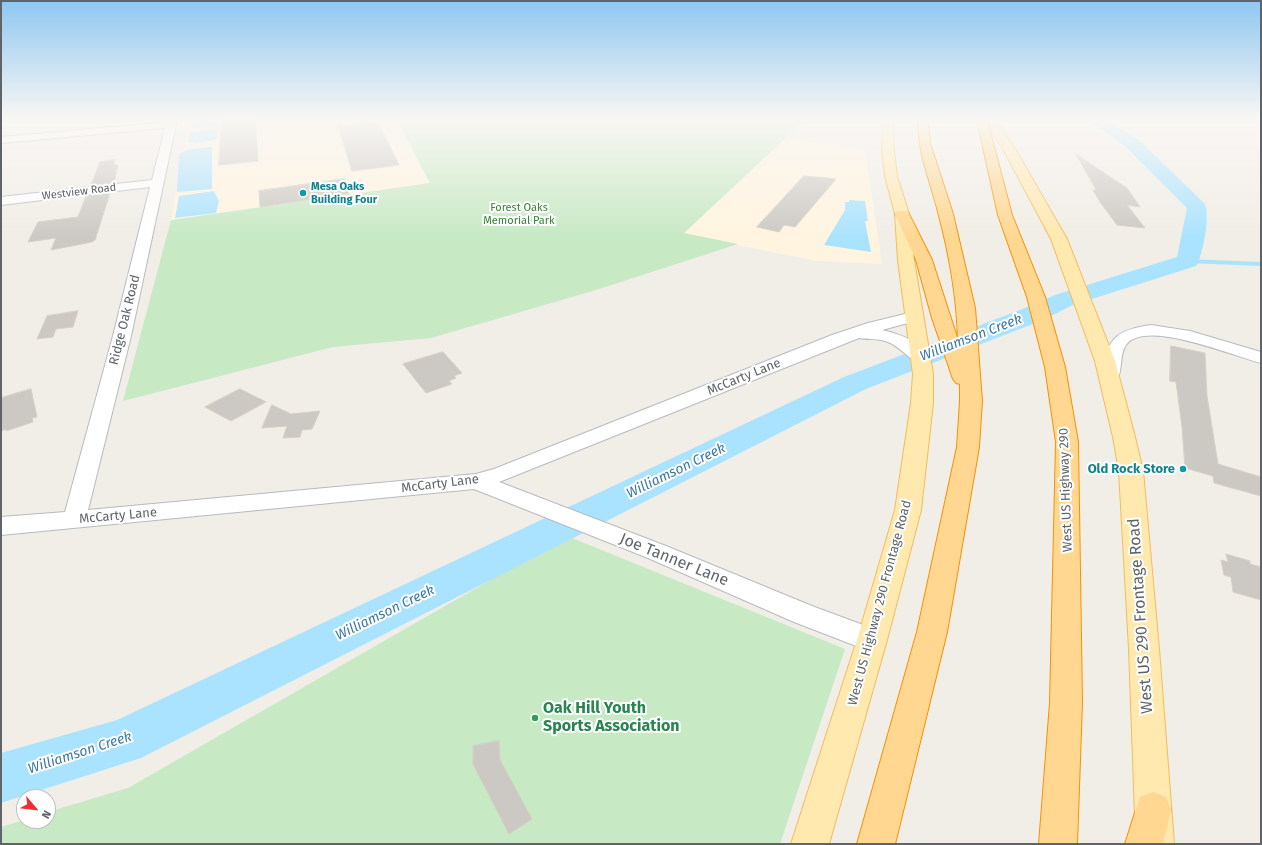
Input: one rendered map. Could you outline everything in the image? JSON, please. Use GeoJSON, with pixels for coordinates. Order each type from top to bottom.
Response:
{"type":"FeatureCollection","features":[{"type":"Feature","properties":{"kind":"highway"},"geometry":{"type":"LineString","coordinates":[[876,844],[932,632],[968,447],[970,401],[966,308],[946,214],[929,159]]}},
{"type":"Feature","properties":{"kind":"highway","name":"West US Highway 290"},"geometry":{"type":"LineString","coordinates":[[992,159],[1005,215],[1036,297],[1053,360],[1067,442],[1066,703],[1058,844]]}},
{"type":"Feature","properties":{"kind":"highway"},"geometry":{"type":"LineString","coordinates":[[902,214],[924,260],[941,318],[970,401]]}},
{"type":"Feature","properties":{"kind":"main road","name":"West US Highway 290 Frontage Road"},"geometry":{"type":"LineString","coordinates":[[810,844],[872,640],[908,510],[922,403],[923,374],[913,317],[902,214],[891,176],[889,159]]}},
{"type":"Feature","properties":{"kind":"main road"},"geometry":{"type":"LineString","coordinates":[[1015,159],[1058,239],[1095,334],[1112,383]]}},
{"type":"Feature","properties":{"kind":"main road","name":"West US 290 Frontage Road"},"geometry":{"type":"LineString","coordinates":[[1112,383],[1131,471],[1144,649],[1151,833]]}},
{"type":"Feature","properties":{"kind":"street","name":"Ridge Oak Road"},"geometry":{"type":"LineString","coordinates":[[74,520],[122,336],[162,159]]}},
{"type":"Feature","properties":{"kind":"street","name":"Westview Road"},"geometry":{"type":"LineString","coordinates":[[1,201],[157,183]]}},
{"type":"Feature","properties":{"kind":"street","name":"McCarty Lane"},"geometry":{"type":"LineString","coordinates":[[1,526],[476,481],[501,474],[853,334],[913,317]]}},
{"type":"Feature","properties":{"kind":"street"},"geometry":{"type":"LineString","coordinates":[[1112,383],[1115,349],[1122,339],[1132,333],[1149,329],[1184,334],[1261,358]]}},
{"type":"Feature","properties":{"kind":"street","name":"McCarty Lane"},"geometry":{"type":"LineString","coordinates":[[853,334],[873,334],[900,340],[912,347],[920,357]]}},
{"type":"Feature","properties":{"kind":"street","name":"Joe Tanner Lane"},"geometry":{"type":"LineString","coordinates":[[476,481],[645,547],[803,614],[872,640]]}},
{"type":"Feature","properties":{"kind":"shaded area"},"geometry":{"type":"Polygon","coordinates":[[[182,159],[418,159],[430,183],[171,220],[182,159]]]}},
{"type":"Feature","properties":{"kind":"shaded area"},"geometry":{"type":"Polygon","coordinates":[[[763,159],[867,159],[882,264],[817,261],[683,234],[763,159]]]}},
{"type":"Feature","properties":{"kind":"green space","name":"Forest Oaks Memorial Park"},"geometry":{"type":"Polygon","coordinates":[[[418,159],[763,159],[684,233],[738,244],[596,290],[431,338],[333,347],[123,401],[171,220],[430,183],[418,159]]]}},
{"type":"Feature","properties":{"kind":"green space","name":"Oak Hill Youth Sports Association"},"geometry":{"type":"Polygon","coordinates":[[[567,536],[845,649],[780,844],[1,844],[1,827],[16,822],[16,829],[56,829],[56,810],[128,788],[567,536]]]}},
{"type":"Feature","properties":{"kind":"water"},"geometry":{"type":"Polygon","coordinates":[[[179,159],[212,159],[212,189],[177,192],[179,159]]]}},
{"type":"Feature","properties":{"kind":"water"},"geometry":{"type":"Polygon","coordinates":[[[214,191],[219,201],[216,213],[175,218],[179,196],[214,191]]]}},
{"type":"Feature","properties":{"kind":"water"},"geometry":{"type":"Polygon","coordinates":[[[849,200],[865,201],[868,221],[865,221],[871,252],[824,245],[845,210],[845,202],[849,202],[849,200]]]}},
{"type":"Feature","properties":{"kind":"building"},"geometry":{"type":"Polygon","coordinates":[[[219,159],[258,159],[258,161],[219,165],[219,159]]]}},
{"type":"Feature","properties":{"kind":"building"},"geometry":{"type":"Polygon","coordinates":[[[348,159],[396,159],[399,165],[352,171],[348,159]]]}},
{"type":"Feature","properties":{"kind":"building"},"geometry":{"type":"Polygon","coordinates":[[[1079,159],[1084,159],[1127,188],[1140,207],[1127,205],[1145,228],[1117,225],[1093,190],[1096,190],[1079,159]]]}},
{"type":"Feature","properties":{"kind":"building"},"geometry":{"type":"Polygon","coordinates":[[[115,160],[114,165],[118,165],[114,183],[91,185],[100,162],[115,160]]]}},
{"type":"Feature","properties":{"kind":"building"},"geometry":{"type":"Polygon","coordinates":[[[804,176],[836,179],[795,227],[784,225],[779,232],[757,227],[804,176]]]}},
{"type":"Feature","properties":{"kind":"building","name":"Mesa Oaks Building Four"},"geometry":{"type":"Polygon","coordinates":[[[344,179],[349,194],[260,207],[259,191],[344,179]]]}},
{"type":"Feature","properties":{"kind":"building"},"geometry":{"type":"Polygon","coordinates":[[[110,193],[95,240],[92,242],[51,250],[56,238],[28,242],[38,222],[78,217],[86,196],[110,193]]]}},
{"type":"Feature","properties":{"kind":"building"},"geometry":{"type":"Polygon","coordinates":[[[78,311],[73,327],[56,329],[53,337],[37,339],[47,316],[78,311]]]}},
{"type":"Feature","properties":{"kind":"building"},"geometry":{"type":"Polygon","coordinates":[[[1171,346],[1205,353],[1207,396],[1218,464],[1261,477],[1261,496],[1214,483],[1213,476],[1185,468],[1182,427],[1176,382],[1170,381],[1171,346]]]}},
{"type":"Feature","properties":{"kind":"building"},"geometry":{"type":"Polygon","coordinates":[[[443,352],[462,373],[454,376],[456,378],[449,381],[452,384],[426,393],[403,364],[443,352]]]}},
{"type":"Feature","properties":{"kind":"building"},"geometry":{"type":"Polygon","coordinates":[[[31,389],[37,417],[32,418],[33,422],[6,431],[6,429],[1,431],[1,398],[31,389]]]}},
{"type":"Feature","properties":{"kind":"building"},"geometry":{"type":"Polygon","coordinates":[[[240,389],[266,402],[231,421],[205,407],[240,389]]]}},
{"type":"Feature","properties":{"kind":"building"},"geometry":{"type":"Polygon","coordinates":[[[272,405],[291,414],[320,411],[312,429],[302,430],[300,437],[283,438],[287,426],[262,428],[272,405]]]}},
{"type":"Feature","properties":{"kind":"building"},"geometry":{"type":"Polygon","coordinates":[[[1226,554],[1250,561],[1250,564],[1261,567],[1261,600],[1233,592],[1231,577],[1224,575],[1221,560],[1228,562],[1226,554]]]}},
{"type":"Feature","properties":{"kind":"building"},"geometry":{"type":"Polygon","coordinates":[[[499,741],[500,760],[532,819],[509,834],[473,764],[473,746],[499,741]]]}},
{"type":"Feature","properties":{"kind":"waterway","name":"Williamson Creek"},"geometry":{"type":"LineString","coordinates":[[1,778],[124,741],[855,383],[1034,314],[1064,300],[1188,261],[1195,228],[1197,207],[1149,159]]}},
{"type":"Feature","properties":{"kind":"waterway"},"geometry":{"type":"LineString","coordinates":[[1188,261],[1261,264]]}},
{"type":"Feature","properties":{"kind":"place","name":"Mesa Oaks Building Four"},"geometry":{"type":"Point","coordinates":[303,193]}},
{"type":"Feature","properties":{"kind":"place","name":"Old Rock Store"},"geometry":{"type":"Point","coordinates":[1183,469]}},
{"type":"Feature","properties":{"kind":"place","name":"Oak Hill Youth Sports Association"},"geometry":{"type":"Point","coordinates":[535,718]}}]}
